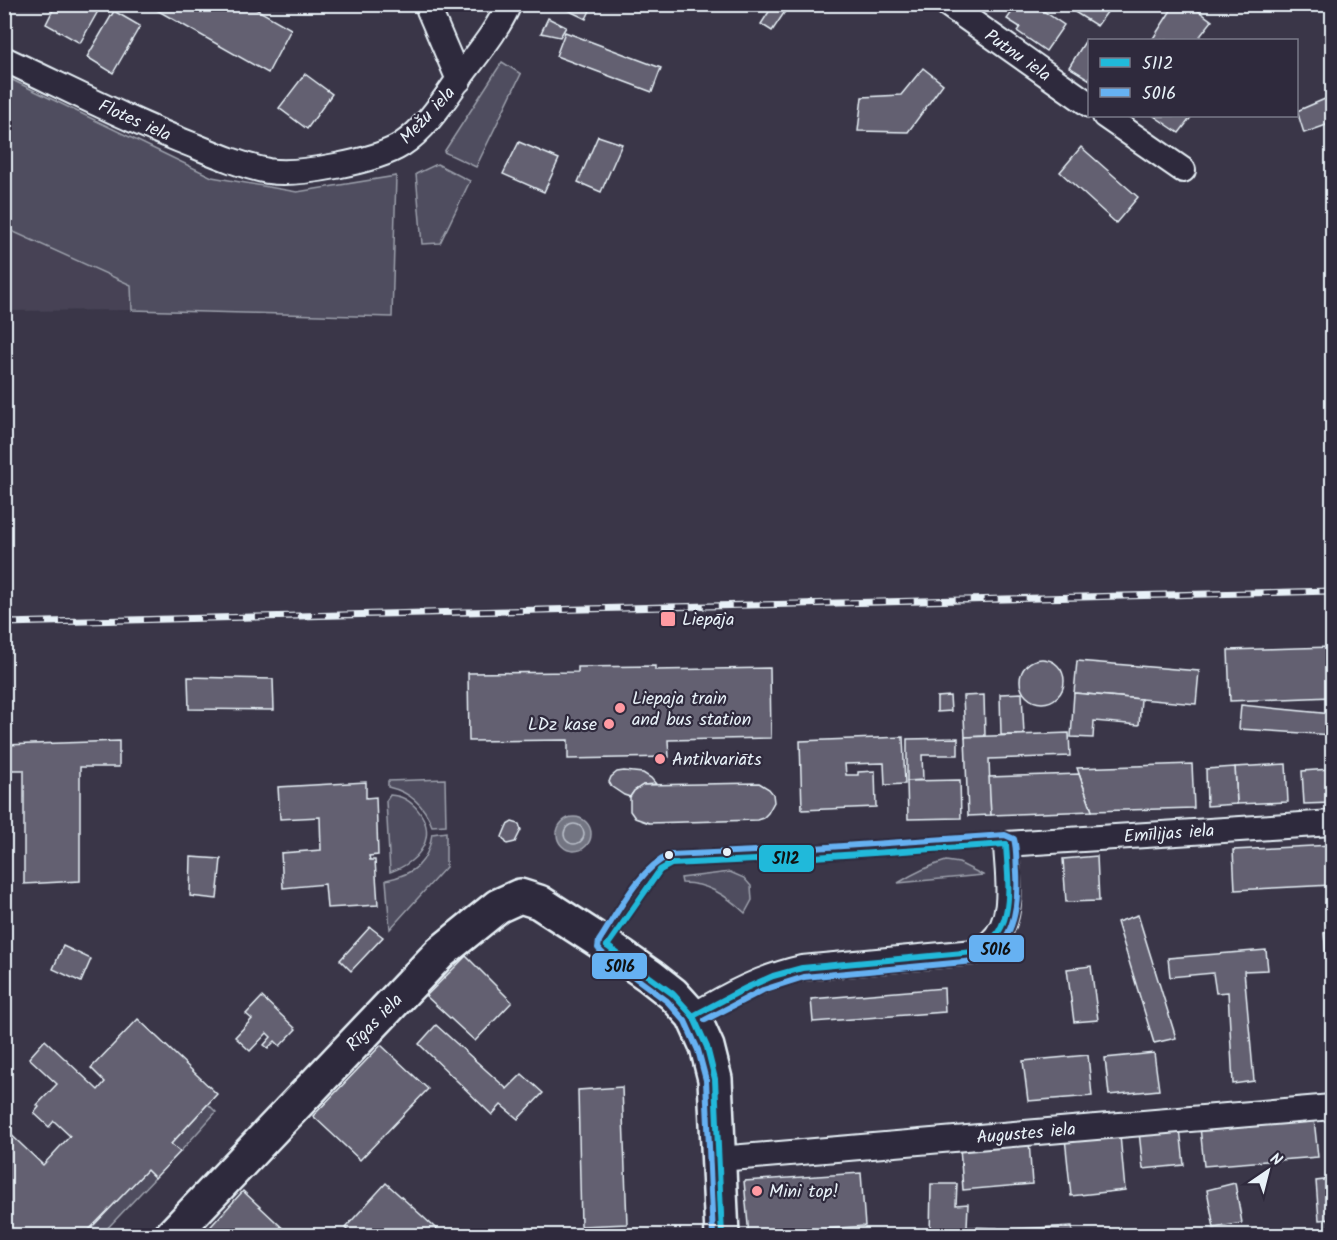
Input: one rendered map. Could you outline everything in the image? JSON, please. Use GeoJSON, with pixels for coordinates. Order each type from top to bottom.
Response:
{"type":"FeatureCollection","features":[{"type":"Feature","properties":{"kind":"street"},"geometry":{"type":"LineString","coordinates":[[429,4],[429,10],[459,80]]}},
{"type":"Feature","properties":{"kind":"street","name":"Mežu iela"},"geometry":{"type":"LineString","coordinates":[[270,171],[301,171],[364,160],[399,146],[410,138],[439,107],[502,21],[509,4]]}},
{"type":"Feature","properties":{"kind":"street","name":"Putnu iela"},"geometry":{"type":"LineString","coordinates":[[947,4],[1088,104]]}},
{"type":"Feature","properties":{"kind":"street","name":"Flotes iela"},"geometry":{"type":"LineString","coordinates":[[4,58],[150,129],[234,162],[270,171]]}},
{"type":"Feature","properties":{"kind":"street"},"geometry":{"type":"LineString","coordinates":[[1106,117],[1183,170]]}},
{"type":"Feature","properties":{"kind":"street","name":"Emīlijas iela"},"geometry":{"type":"LineString","coordinates":[[693,1016],[774,974],[802,968],[974,952],[990,944],[1003,927],[1009,901],[1005,844],[1332,823]]}},
{"type":"Feature","properties":{"kind":"street","name":"Rīgas iela"},"geometry":{"type":"LineString","coordinates":[[171,1236],[440,953],[498,906],[520,896],[539,902],[607,946],[673,994],[693,1016],[708,1047],[715,1079],[722,1236]]}},
{"type":"Feature","properties":{"kind":"street","name":"Augustes iela"},"geometry":{"type":"LineString","coordinates":[[719,1159],[1332,1107]]}},
{"type":"Feature","properties":{"kind":"shaded area"},"geometry":{"type":"Polygon","coordinates":[[[502,62],[521,74],[476,167],[444,152],[502,62]]]}},
{"type":"Feature","properties":{"kind":"shaded area"},"geometry":{"type":"Polygon","coordinates":[[[4,76],[212,177],[297,192],[396,176],[392,317],[132,310],[131,285],[5,228],[4,76]]]}},
{"type":"Feature","properties":{"kind":"shaded area"},"geometry":{"type":"Polygon","coordinates":[[[437,164],[470,181],[440,243],[422,244],[416,174],[437,164]]]}},
{"type":"Feature","properties":{"kind":"shaded area"},"geometry":{"type":"Polygon","coordinates":[[[4,228],[131,285],[132,310],[5,311],[4,228]]]}},
{"type":"Feature","properties":{"kind":"shaded area"},"geometry":{"type":"Polygon","coordinates":[[[445,779],[446,825],[432,826],[425,811],[415,800],[403,792],[388,787],[388,781],[445,779]]]}},
{"type":"Feature","properties":{"kind":"shaded area"},"geometry":{"type":"Polygon","coordinates":[[[390,795],[398,796],[413,805],[423,818],[426,834],[423,847],[416,857],[390,872],[386,801],[390,795]]]}},
{"type":"Feature","properties":{"kind":"shaded area"},"geometry":{"type":"Polygon","coordinates":[[[446,832],[446,867],[390,929],[386,880],[405,874],[418,866],[427,853],[432,834],[446,832]]]}},
{"type":"Feature","properties":{"kind":"shaded area"},"geometry":{"type":"Polygon","coordinates":[[[946,861],[959,863],[983,875],[898,883],[921,870],[946,861]]]}},
{"type":"Feature","properties":{"kind":"shaded area"},"geometry":{"type":"Polygon","coordinates":[[[730,872],[744,878],[751,886],[752,900],[745,913],[716,891],[700,885],[682,883],[681,878],[730,872]]]}},
{"type":"Feature","properties":{"kind":"shaded area"},"geometry":{"type":"Polygon","coordinates":[[[208,1104],[216,1112],[180,1152],[171,1144],[208,1104]]]}},
{"type":"Feature","properties":{"kind":"shaded area"},"geometry":{"type":"Polygon","coordinates":[[[147,1170],[155,1178],[101,1235],[91,1235],[87,1232],[147,1170]]]}},
{"type":"Feature","properties":{"kind":"water"},"geometry":{"type":"Polygon","coordinates":[[[574,817],[586,822],[591,834],[586,846],[574,851],[562,846],[557,834],[562,822],[574,817]]]}},
{"type":"Feature","properties":{"kind":"building"},"geometry":{"type":"Polygon","coordinates":[[[56,4],[102,4],[80,43],[46,24],[56,4]]]}},
{"type":"Feature","properties":{"kind":"building"},"geometry":{"type":"Polygon","coordinates":[[[146,4],[247,4],[291,29],[268,73],[146,4]]]}},
{"type":"Feature","properties":{"kind":"building"},"geometry":{"type":"Polygon","coordinates":[[[555,4],[593,4],[586,19],[555,4]]]}},
{"type":"Feature","properties":{"kind":"building"},"geometry":{"type":"Polygon","coordinates":[[[774,4],[790,4],[772,31],[761,24],[774,4]]]}},
{"type":"Feature","properties":{"kind":"building"},"geometry":{"type":"Polygon","coordinates":[[[1027,4],[1033,4],[1064,25],[1046,51],[1017,31],[1020,27],[1007,19],[1017,5],[1023,10],[1027,4]]]}},
{"type":"Feature","properties":{"kind":"building"},"geometry":{"type":"Polygon","coordinates":[[[1077,4],[1113,4],[1097,26],[1073,11],[1077,4]]]}},
{"type":"Feature","properties":{"kind":"building"},"geometry":{"type":"Polygon","coordinates":[[[1175,4],[1189,4],[1212,21],[1198,39],[1153,39],[1175,4]]]}},
{"type":"Feature","properties":{"kind":"building"},"geometry":{"type":"Polygon","coordinates":[[[114,11],[140,26],[113,73],[87,57],[114,11]]]}},
{"type":"Feature","properties":{"kind":"building"},"geometry":{"type":"Polygon","coordinates":[[[548,18],[566,27],[560,37],[541,33],[548,18]]]}},
{"type":"Feature","properties":{"kind":"building"},"geometry":{"type":"Polygon","coordinates":[[[565,32],[661,68],[652,92],[556,56],[565,32]]]}},
{"type":"Feature","properties":{"kind":"building"},"geometry":{"type":"Polygon","coordinates":[[[1086,40],[1088,41],[1088,79],[1069,67],[1086,40]]]}},
{"type":"Feature","properties":{"kind":"building"},"geometry":{"type":"Polygon","coordinates":[[[923,68],[943,84],[908,132],[858,131],[862,97],[901,95],[923,68]]]}},
{"type":"Feature","properties":{"kind":"building"},"geometry":{"type":"Polygon","coordinates":[[[305,74],[332,94],[307,129],[279,108],[305,74]]]}},
{"type":"Feature","properties":{"kind":"building"},"geometry":{"type":"Polygon","coordinates":[[[1332,96],[1332,123],[1304,133],[1298,111],[1332,96]]]}},
{"type":"Feature","properties":{"kind":"building"},"geometry":{"type":"Polygon","coordinates":[[[1155,117],[1191,117],[1179,133],[1155,117]]]}},
{"type":"Feature","properties":{"kind":"building"},"geometry":{"type":"Polygon","coordinates":[[[598,136],[622,144],[601,192],[578,182],[598,136]]]}},
{"type":"Feature","properties":{"kind":"building"},"geometry":{"type":"Polygon","coordinates":[[[519,142],[559,159],[544,192],[503,174],[519,142]]]}},
{"type":"Feature","properties":{"kind":"building"},"geometry":{"type":"Polygon","coordinates":[[[1081,147],[1138,197],[1116,223],[1060,172],[1081,147]]]}},
{"type":"Feature","properties":{"kind":"building"},"geometry":{"type":"Polygon","coordinates":[[[1332,647],[1332,697],[1230,701],[1228,650],[1332,647]]]}},
{"type":"Feature","properties":{"kind":"building"},"geometry":{"type":"Polygon","coordinates":[[[1042,659],[1051,660],[1058,665],[1063,672],[1063,690],[1058,697],[1051,702],[1042,703],[1033,702],[1026,697],[1021,690],[1020,681],[1021,672],[1026,665],[1033,660],[1042,659]]]}},
{"type":"Feature","properties":{"kind":"building"},"geometry":{"type":"Polygon","coordinates":[[[1077,661],[1199,671],[1196,704],[1074,693],[1077,661]]]}},
{"type":"Feature","properties":{"kind":"building","name":"Liepaja train and bus station"},"geometry":{"type":"Polygon","coordinates":[[[655,666],[655,670],[770,668],[771,738],[668,740],[669,757],[568,759],[568,740],[469,741],[468,673],[578,672],[578,667],[655,666]]]}},
{"type":"Feature","properties":{"kind":"building"},"geometry":{"type":"Polygon","coordinates":[[[188,677],[273,679],[274,710],[189,709],[188,677]]]}},
{"type":"Feature","properties":{"kind":"building"},"geometry":{"type":"Polygon","coordinates":[[[1022,693],[1024,735],[1001,735],[1000,694],[1022,693]]]}},
{"type":"Feature","properties":{"kind":"building"},"geometry":{"type":"Polygon","coordinates":[[[1074,693],[1141,699],[1139,725],[1094,721],[1093,738],[1071,737],[1074,693]]]}},
{"type":"Feature","properties":{"kind":"building"},"geometry":{"type":"Polygon","coordinates":[[[984,695],[985,736],[965,737],[963,696],[984,695]]]}},
{"type":"Feature","properties":{"kind":"building"},"geometry":{"type":"Polygon","coordinates":[[[950,696],[951,711],[937,712],[937,697],[950,696]]]}},
{"type":"Feature","properties":{"kind":"building"},"geometry":{"type":"Polygon","coordinates":[[[1241,705],[1332,714],[1332,735],[1239,729],[1241,705]]]}},
{"type":"Feature","properties":{"kind":"building"},"geometry":{"type":"Polygon","coordinates":[[[1069,733],[1070,756],[989,759],[991,815],[968,816],[965,737],[1069,733]]]}},
{"type":"Feature","properties":{"kind":"building"},"geometry":{"type":"Polygon","coordinates":[[[903,737],[905,784],[885,785],[884,763],[845,764],[846,775],[875,771],[876,807],[802,810],[800,741],[903,737]]]}},
{"type":"Feature","properties":{"kind":"building"},"geometry":{"type":"Polygon","coordinates":[[[958,738],[958,755],[922,755],[923,780],[907,781],[907,739],[958,738]]]}},
{"type":"Feature","properties":{"kind":"building"},"geometry":{"type":"Polygon","coordinates":[[[119,741],[119,767],[80,767],[80,881],[24,884],[24,770],[4,770],[4,745],[119,741]]]}},
{"type":"Feature","properties":{"kind":"building"},"geometry":{"type":"Polygon","coordinates":[[[1329,756],[1332,756],[1332,803],[1329,756]]]}},
{"type":"Feature","properties":{"kind":"building"},"geometry":{"type":"Polygon","coordinates":[[[1192,764],[1194,808],[1092,811],[1077,768],[1192,764]]]}},
{"type":"Feature","properties":{"kind":"building"},"geometry":{"type":"Polygon","coordinates":[[[1286,764],[1288,802],[1237,804],[1235,767],[1286,764]]]}},
{"type":"Feature","properties":{"kind":"building"},"geometry":{"type":"Polygon","coordinates":[[[1235,767],[1237,804],[1207,806],[1206,769],[1235,767]]]}},
{"type":"Feature","properties":{"kind":"building"},"geometry":{"type":"Polygon","coordinates":[[[1330,769],[1332,803],[1304,804],[1302,771],[1330,769]]]}},
{"type":"Feature","properties":{"kind":"building"},"geometry":{"type":"Polygon","coordinates":[[[617,772],[643,773],[656,784],[643,785],[630,797],[624,795],[612,787],[609,782],[617,772]]]}},
{"type":"Feature","properties":{"kind":"building"},"geometry":{"type":"Polygon","coordinates":[[[1079,774],[1092,811],[991,815],[989,777],[1079,774]]]}},
{"type":"Feature","properties":{"kind":"building"},"geometry":{"type":"Polygon","coordinates":[[[960,780],[961,818],[908,819],[907,781],[960,780]]]}},
{"type":"Feature","properties":{"kind":"building"},"geometry":{"type":"Polygon","coordinates":[[[366,782],[366,798],[376,797],[378,855],[369,856],[370,860],[375,860],[378,905],[327,908],[325,884],[283,888],[281,853],[321,850],[320,817],[280,819],[278,787],[366,782]]]}},
{"type":"Feature","properties":{"kind":"building"},"geometry":{"type":"Polygon","coordinates":[[[759,783],[773,794],[774,802],[768,813],[757,820],[649,823],[635,818],[630,811],[630,797],[643,785],[759,783]]]}},
{"type":"Feature","properties":{"kind":"building"},"geometry":{"type":"Polygon","coordinates":[[[512,822],[519,824],[521,830],[515,842],[507,844],[502,837],[507,825],[512,822]]]}},
{"type":"Feature","properties":{"kind":"building"},"geometry":{"type":"Polygon","coordinates":[[[1332,845],[1332,885],[1235,890],[1233,850],[1332,845]]]}},
{"type":"Feature","properties":{"kind":"building"},"geometry":{"type":"Polygon","coordinates":[[[1097,856],[1099,901],[1066,902],[1063,859],[1097,856]]]}},
{"type":"Feature","properties":{"kind":"building"},"geometry":{"type":"Polygon","coordinates":[[[191,857],[221,859],[217,899],[190,896],[191,857]]]}},
{"type":"Feature","properties":{"kind":"building"},"geometry":{"type":"Polygon","coordinates":[[[1138,915],[1176,1038],[1154,1043],[1117,922],[1138,915]]]}},
{"type":"Feature","properties":{"kind":"building"},"geometry":{"type":"Polygon","coordinates":[[[370,927],[383,937],[351,971],[340,960],[370,927]]]}},
{"type":"Feature","properties":{"kind":"building"},"geometry":{"type":"Polygon","coordinates":[[[1332,932],[1332,977],[1328,977],[1324,933],[1332,932]]]}},
{"type":"Feature","properties":{"kind":"building"},"geometry":{"type":"Polygon","coordinates":[[[63,946],[91,959],[81,982],[53,969],[63,946]]]}},
{"type":"Feature","properties":{"kind":"building"},"geometry":{"type":"Polygon","coordinates":[[[1266,950],[1268,970],[1244,971],[1254,1081],[1233,1084],[1228,992],[1216,993],[1213,973],[1170,977],[1168,958],[1266,950]]]}},
{"type":"Feature","properties":{"kind":"building"},"geometry":{"type":"Polygon","coordinates":[[[466,956],[512,1002],[475,1041],[426,996],[466,956]]]}},
{"type":"Feature","properties":{"kind":"building"},"geometry":{"type":"Polygon","coordinates":[[[1091,966],[1098,1020],[1074,1022],[1067,969],[1091,966]]]}},
{"type":"Feature","properties":{"kind":"building"},"geometry":{"type":"Polygon","coordinates":[[[944,988],[945,1012],[813,1022],[811,999],[944,988]]]}},
{"type":"Feature","properties":{"kind":"building"},"geometry":{"type":"Polygon","coordinates":[[[262,997],[296,1029],[280,1046],[275,1041],[268,1048],[264,1045],[271,1037],[267,1033],[250,1051],[235,1037],[252,1019],[246,1014],[262,997]]]}},
{"type":"Feature","properties":{"kind":"building"},"geometry":{"type":"Polygon","coordinates":[[[138,1019],[217,1094],[171,1144],[180,1152],[155,1178],[147,1170],[87,1232],[91,1236],[4,1236],[4,1212],[9,1207],[4,1203],[4,1128],[43,1165],[70,1136],[54,1121],[49,1127],[34,1113],[39,1107],[37,1105],[57,1084],[29,1058],[45,1040],[98,1090],[105,1082],[91,1068],[138,1019]]]}},
{"type":"Feature","properties":{"kind":"building"},"geometry":{"type":"Polygon","coordinates":[[[436,1025],[507,1089],[522,1074],[543,1093],[518,1119],[501,1105],[492,1115],[419,1044],[436,1025]]]}},
{"type":"Feature","properties":{"kind":"building"},"geometry":{"type":"Polygon","coordinates":[[[381,1045],[428,1089],[360,1160],[313,1116],[381,1045]]]}},
{"type":"Feature","properties":{"kind":"building"},"geometry":{"type":"Polygon","coordinates":[[[1154,1053],[1159,1090],[1109,1095],[1105,1058],[1154,1053]]]}},
{"type":"Feature","properties":{"kind":"building"},"geometry":{"type":"Polygon","coordinates":[[[1088,1055],[1092,1096],[1028,1101],[1023,1061],[1088,1055]]]}},
{"type":"Feature","properties":{"kind":"building"},"geometry":{"type":"Polygon","coordinates":[[[622,1087],[627,1224],[581,1226],[578,1090],[622,1087]]]}},
{"type":"Feature","properties":{"kind":"building"},"geometry":{"type":"Polygon","coordinates":[[[1314,1119],[1318,1157],[1204,1166],[1200,1127],[1314,1119]]]}},
{"type":"Feature","properties":{"kind":"building"},"geometry":{"type":"Polygon","coordinates":[[[1180,1128],[1184,1165],[1143,1169],[1139,1132],[1180,1128]]]}},
{"type":"Feature","properties":{"kind":"building"},"geometry":{"type":"Polygon","coordinates":[[[1120,1135],[1125,1190],[1071,1196],[1065,1138],[1120,1135]]]}},
{"type":"Feature","properties":{"kind":"building"},"geometry":{"type":"Polygon","coordinates":[[[1029,1141],[1032,1184],[963,1190],[960,1147],[1029,1141]]]}},
{"type":"Feature","properties":{"kind":"building"},"geometry":{"type":"Polygon","coordinates":[[[861,1173],[865,1226],[789,1232],[789,1236],[749,1236],[744,1181],[861,1173]]]}},
{"type":"Feature","properties":{"kind":"building"},"geometry":{"type":"Polygon","coordinates":[[[1332,1179],[1332,1219],[1319,1220],[1316,1181],[1332,1179]]]}},
{"type":"Feature","properties":{"kind":"building"},"geometry":{"type":"Polygon","coordinates":[[[386,1183],[444,1236],[353,1236],[345,1228],[386,1183]]]}},
{"type":"Feature","properties":{"kind":"building"},"geometry":{"type":"Polygon","coordinates":[[[1235,1183],[1242,1223],[1214,1228],[1207,1190],[1235,1183]]]}},
{"type":"Feature","properties":{"kind":"building"},"geometry":{"type":"Polygon","coordinates":[[[931,1184],[957,1184],[956,1205],[968,1204],[967,1227],[997,1228],[997,1236],[930,1236],[931,1184]]]}},
{"type":"Feature","properties":{"kind":"building"},"geometry":{"type":"Polygon","coordinates":[[[243,1191],[291,1236],[202,1236],[243,1191]]]}},
{"type":"Feature","properties":{"kind":"building"},"geometry":{"type":"Polygon","coordinates":[[[1072,1226],[1073,1236],[1019,1236],[1019,1229],[1072,1226]]]}},
{"type":"Feature","properties":{"kind":"building"},"geometry":{"type":"Polygon","coordinates":[[[917,1231],[917,1236],[874,1236],[917,1231]]]}},
{"type":"Feature","properties":{"kind":"railway"},"geometry":{"type":"LineString","coordinates":[[4,623],[1332,591]]}},
{"type":"Feature","properties":{"kind":"transit line","name":"5016"},"geometry":{"type":"LineString","coordinates":[[705,1020],[763,990],[804,977],[975,961],[988,955],[1006,937],[1015,913],[1017,886],[1014,839],[1005,835],[670,855],[648,870],[639,881],[621,905],[599,941],[598,948],[667,1001],[685,1021],[698,1050],[706,1080],[713,1236]]}},
{"type":"Feature","properties":{"kind":"transit line","name":"5112"},"geometry":{"type":"LineString","coordinates":[[607,946],[660,870],[671,864],[1006,844]]}},
{"type":"Feature","properties":{"kind":"transit line","name":"5112"},"geometry":{"type":"LineString","coordinates":[[693,1016],[773,976],[802,968],[974,952],[988,944],[998,933],[1004,920],[1008,891],[1006,844]]}},
{"type":"Feature","properties":{"kind":"transit line","name":"5112"},"geometry":{"type":"LineString","coordinates":[[607,946],[673,994],[693,1016],[707,1047],[715,1079],[722,1236]]}},
{"type":"Feature","properties":{"kind":"place","name":"Liepāja"},"geometry":{"type":"Point","coordinates":[668,619]}},
{"type":"Feature","properties":{"kind":"place","name":"Liepaja train and bus station"},"geometry":{"type":"Point","coordinates":[620,708]}},
{"type":"Feature","properties":{"kind":"place","name":"LDz kase"},"geometry":{"type":"Point","coordinates":[609,724]}},
{"type":"Feature","properties":{"kind":"place","name":"Antikvariāts"},"geometry":{"type":"Point","coordinates":[660,759]}},
{"type":"Feature","properties":{"kind":"place","name":"Mini top!"},"geometry":{"type":"Point","coordinates":[757,1191]}}]}
